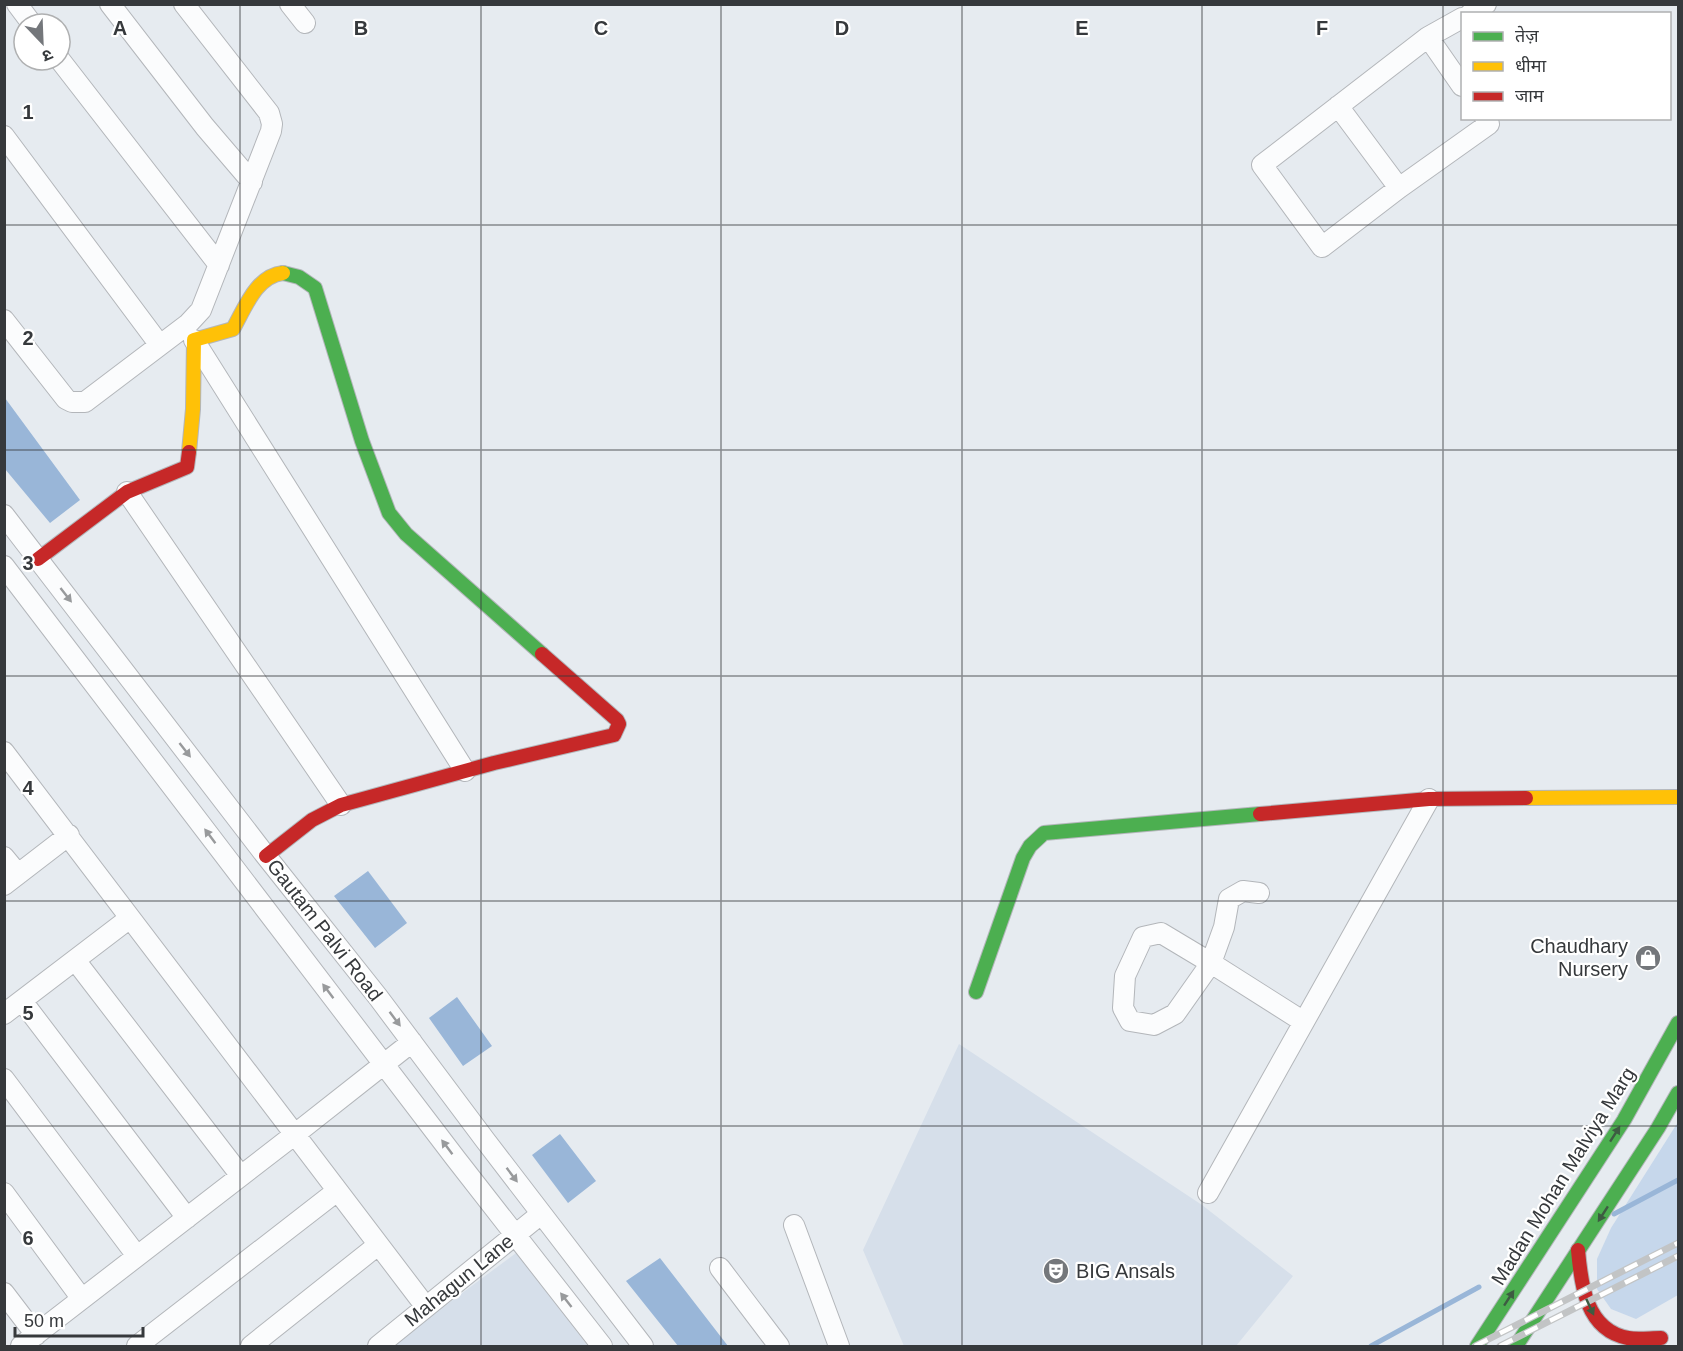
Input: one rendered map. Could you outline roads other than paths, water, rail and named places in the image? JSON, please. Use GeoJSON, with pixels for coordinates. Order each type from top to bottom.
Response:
{"type":"FeatureCollection","features":[{"type":"Feature","properties":{"kind":"street"},"geometry":{"type":"LineString","coordinates":[[110,4],[205,127],[252,182]]}},
{"type":"Feature","properties":{"kind":"street"},"geometry":{"type":"LineString","coordinates":[[4,320],[66,399],[78,403],[85,402],[195,318],[201,310],[271,131],[271,118],[184,4]]}},
{"type":"Feature","properties":{"kind":"street"},"geometry":{"type":"LineString","coordinates":[[290,4],[305,23]]}},
{"type":"Feature","properties":{"kind":"street"},"geometry":{"type":"LineString","coordinates":[[1473,12],[1486,4]]}},
{"type":"Feature","properties":{"kind":"street"},"geometry":{"type":"LineString","coordinates":[[1461,19],[1428,37],[1262,165],[1322,247],[1399,188],[1489,124],[1486,120]]}},
{"type":"Feature","properties":{"kind":"street"},"geometry":{"type":"LineString","coordinates":[[1428,37],[1461,85]]}},
{"type":"Feature","properties":{"kind":"street"},"geometry":{"type":"LineString","coordinates":[[69,72],[219,265]]}},
{"type":"Feature","properties":{"kind":"street"},"geometry":{"type":"LineString","coordinates":[[1338,106],[1399,188]]}},
{"type":"Feature","properties":{"kind":"street"},"geometry":{"type":"LineString","coordinates":[[4,136],[159,344]]}},
{"type":"Feature","properties":{"kind":"street"},"geometry":{"type":"LineString","coordinates":[[194,340],[233,329],[262,280],[272,273],[285,270],[301,276],[315,288],[362,441],[389,513],[406,534],[619,724],[614,735],[465,771],[341,805],[312,820],[266,856]]}},
{"type":"Feature","properties":{"kind":"street"},"geometry":{"type":"LineString","coordinates":[[38,559],[127,492],[187,467],[193,409],[194,340]]}},
{"type":"Feature","properties":{"kind":"street"},"geometry":{"type":"LineString","coordinates":[[194,340],[465,771]]}},
{"type":"Feature","properties":{"kind":"street"},"geometry":{"type":"LineString","coordinates":[[127,492],[341,805]]}},
{"type":"Feature","properties":{"kind":"street","name":"Gautam Palvi Road"},"geometry":{"type":"LineString","coordinates":[[4,515],[412,1042],[643,1347]]}},
{"type":"Feature","properties":{"kind":"street","name":"Gautam Palvi Road"},"geometry":{"type":"LineString","coordinates":[[4,566],[602,1347]]}},
{"type":"Feature","properties":{"kind":"street"},"geometry":{"type":"LineString","coordinates":[[4,752],[426,1307]]}},
{"type":"Feature","properties":{"kind":"street"},"geometry":{"type":"LineString","coordinates":[[976,992],[1023,858],[1030,846],[1044,833],[1430,799],[1678,797]]}},
{"type":"Feature","properties":{"kind":"street"},"geometry":{"type":"LineString","coordinates":[[1208,1193],[1430,799]]}},
{"type":"Feature","properties":{"kind":"street"},"geometry":{"type":"LineString","coordinates":[[4,857],[11,880],[69,836]]}},
{"type":"Feature","properties":{"kind":"street"},"geometry":{"type":"LineString","coordinates":[[1259,893],[1243,891],[1229,899],[1224,927],[1211,963],[1175,1014],[1154,1025],[1130,1021],[1123,1008],[1125,976],[1143,938],[1161,933],[1211,963],[1304,1022]]}},
{"type":"Feature","properties":{"kind":"street"},"geometry":{"type":"LineString","coordinates":[[4,1014],[130,918]]}},
{"type":"Feature","properties":{"kind":"street"},"geometry":{"type":"LineString","coordinates":[[75,960],[241,1176]]}},
{"type":"Feature","properties":{"kind":"street"},"geometry":{"type":"LineString","coordinates":[[22,1001],[187,1218]]}},
{"type":"Feature","properties":{"kind":"street","name":"Madan Mohan Malviya Marg"},"geometry":{"type":"LineString","coordinates":[[1477,1347],[1624,1120],[1678,1023]]}},
{"type":"Feature","properties":{"kind":"street"},"geometry":{"type":"LineString","coordinates":[[4,1293],[28,1341],[412,1042]]}},
{"type":"Feature","properties":{"kind":"street"},"geometry":{"type":"LineString","coordinates":[[4,1079],[137,1257]]}},
{"type":"Feature","properties":{"kind":"street"},"geometry":{"type":"LineString","coordinates":[[1515,1347],[1658,1128],[1678,1093]]}},
{"type":"Feature","properties":{"kind":"street"},"geometry":{"type":"LineString","coordinates":[[137,1347],[336,1191]]}},
{"type":"Feature","properties":{"kind":"street"},"geometry":{"type":"LineString","coordinates":[[4,1193],[82,1299]]}},
{"type":"Feature","properties":{"kind":"street","name":"Mahagun Lane"},"geometry":{"type":"LineString","coordinates":[[378,1347],[541,1214]]}},
{"type":"Feature","properties":{"kind":"street"},"geometry":{"type":"LineString","coordinates":[[794,1225],[838,1347]]}},
{"type":"Feature","properties":{"kind":"street"},"geometry":{"type":"LineString","coordinates":[[251,1347],[378,1245]]}},
{"type":"Feature","properties":{"kind":"street"},"geometry":{"type":"LineString","coordinates":[[1578,1251],[1581,1288],[1597,1322],[1608,1332],[1628,1338],[1665,1336],[1645,1347]]}},
{"type":"Feature","properties":{"kind":"street"},"geometry":{"type":"LineString","coordinates":[[720,1268],[779,1347]]}},
{"type":"Feature","properties":{"kind":"water"},"geometry":{"type":"Polygon","coordinates":[[[5,398],[80,500],[50,523],[5,469],[5,398]]]}},
{"type":"Feature","properties":{"kind":"water"},"geometry":{"type":"Polygon","coordinates":[[[368,871],[407,923],[375,948],[334,896],[368,871]]]}},
{"type":"Feature","properties":{"kind":"water"},"geometry":{"type":"Polygon","coordinates":[[[457,997],[492,1046],[463,1066],[429,1018],[457,997]]]}},
{"type":"Feature","properties":{"kind":"water"},"geometry":{"type":"Polygon","coordinates":[[[560,1134],[596,1181],[568,1203],[532,1155],[560,1134]]]}},
{"type":"Feature","properties":{"kind":"water"},"geometry":{"type":"Polygon","coordinates":[[[660,1258],[728,1346],[678,1346],[626,1281],[660,1258]]]}},
{"type":"Feature","properties":{"kind":"waterway"},"geometry":{"type":"LineString","coordinates":[[1614,1214],[1678,1180]]}},
{"type":"Feature","properties":{"kind":"waterway"},"geometry":{"type":"LineString","coordinates":[[1371,1346],[1479,1287]]}},
{"type":"Feature","properties":{"kind":"railway"},"geometry":{"type":"LineString","coordinates":[[1475,1346],[1678,1243]]}},
{"type":"Feature","properties":{"kind":"railway"},"geometry":{"type":"LineString","coordinates":[[1500,1346],[1678,1256]]}},
{"type":"Feature","properties":{"kind":"place","name":"Chaudhary Nursery"},"geometry":{"type":"Point","coordinates":[1648,958]}},
{"type":"Feature","properties":{"kind":"place","name":"BIG Ansals"},"geometry":{"type":"Point","coordinates":[1056,1271]}}]}
